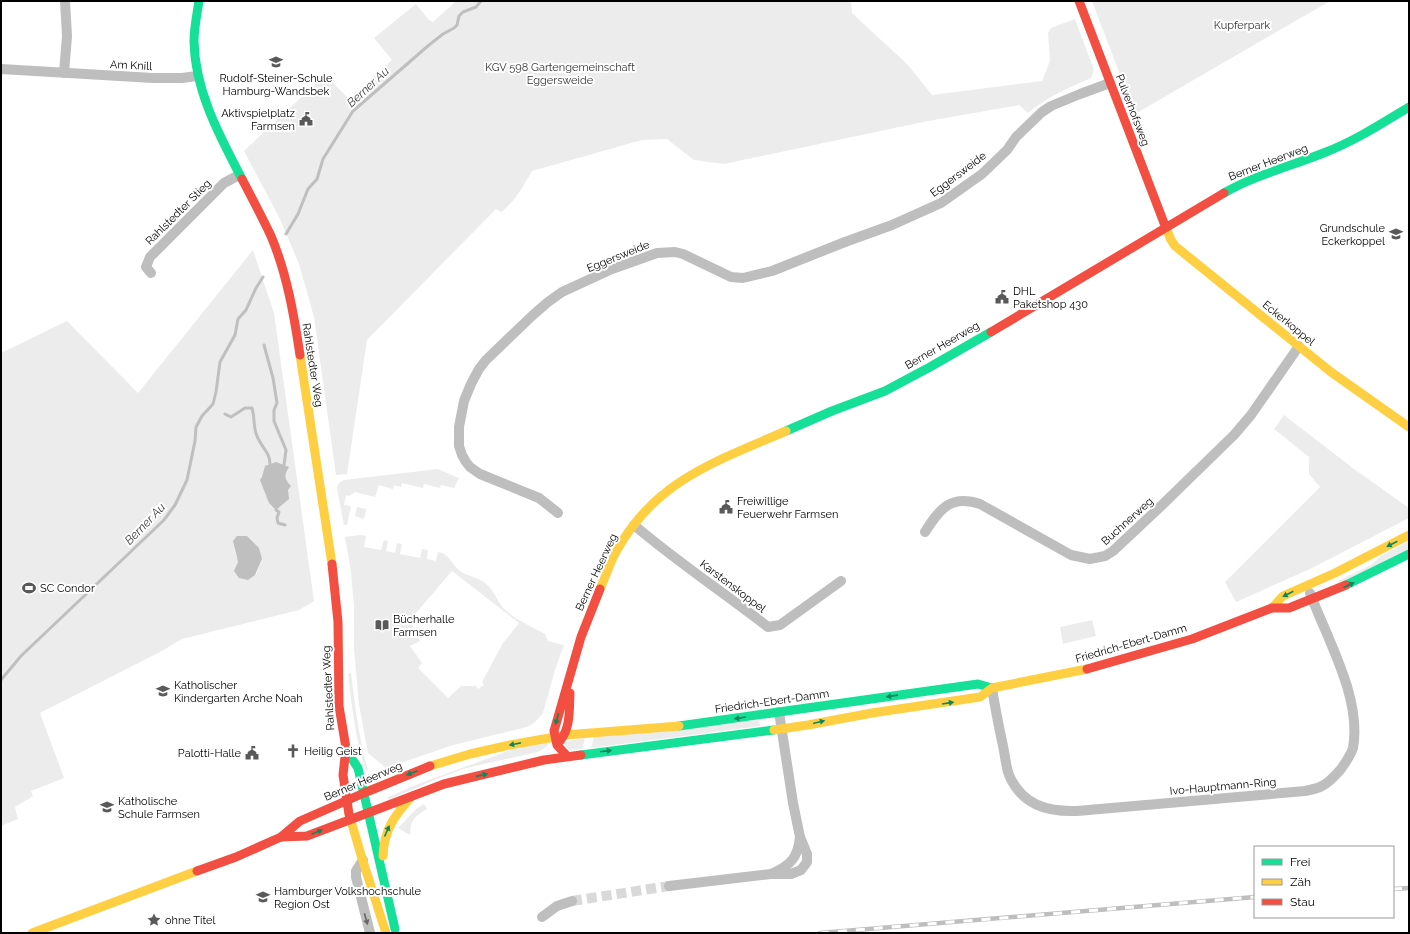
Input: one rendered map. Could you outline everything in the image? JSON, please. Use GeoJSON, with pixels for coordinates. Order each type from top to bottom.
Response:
{"type":"FeatureCollection","features":[{"type":"Feature","properties":{"kind":"main road","name":"Rahlstedter Weg"},"geometry":{"type":"LineString","coordinates":[[199,1],[194,35],[194,55],[197,76],[220,139],[260,213],[279,255],[294,318],[332,564],[337,612],[339,700],[346,750],[343,773],[351,819],[386,933]]}},
{"type":"Feature","properties":{"kind":"main road","name":"Pulverhofsweg"},"geometry":{"type":"LineString","coordinates":[[1079,1],[1166,227]]}},
{"type":"Feature","properties":{"kind":"main road","name":"Berner Heerweg"},"geometry":{"type":"LineString","coordinates":[[555,741],[556,720],[581,637],[612,560],[621,542],[647,508],[661,495],[690,474],[778,434],[891,388],[1021,314],[1238,184],[1327,152],[1409,107]]}},
{"type":"Feature","properties":{"kind":"main road","name":"Eckerkoppel"},"geometry":{"type":"LineString","coordinates":[[1166,227],[1171,240],[1180,250],[1331,372],[1409,427]]}},
{"type":"Feature","properties":{"kind":"main road","name":"Friedrich-Ebert-Damm"},"geometry":{"type":"LineString","coordinates":[[1272,608],[1283,596],[1308,586],[1409,535]]}},
{"type":"Feature","properties":{"kind":"main road","name":"Friedrich-Ebert-Damm"},"geometry":{"type":"LineString","coordinates":[[567,756],[808,725],[875,712],[980,697],[992,688],[1089,668],[1144,654],[1209,632],[1272,608],[1288,608],[1341,588],[1409,554]]}},
{"type":"Feature","properties":{"kind":"main road","name":"Berner Heerweg"},"geometry":{"type":"LineString","coordinates":[[523,766],[555,741],[566,735],[570,717],[570,675]]}},
{"type":"Feature","properties":{"kind":"main road","name":"Friedrich-Ebert-Damm"},"geometry":{"type":"LineString","coordinates":[[566,735],[680,726],[978,684],[992,688]]}},
{"type":"Feature","properties":{"kind":"main road","name":"Berner Heerweg"},"geometry":{"type":"LineString","coordinates":[[32,933],[236,857],[281,837],[300,821],[436,764],[503,746],[555,741]]}},
{"type":"Feature","properties":{"kind":"main road"},"geometry":{"type":"LineString","coordinates":[[555,741],[567,756]]}},
{"type":"Feature","properties":{"kind":"main road","name":"Rahlstedter Weg"},"geometry":{"type":"LineString","coordinates":[[346,750],[358,768],[396,933]]}},
{"type":"Feature","properties":{"kind":"main road","name":"Berner Heerweg"},"geometry":{"type":"LineString","coordinates":[[281,837],[307,836],[413,795],[454,781],[567,756]]}},
{"type":"Feature","properties":{"kind":"main road"},"geometry":{"type":"LineString","coordinates":[[381,869],[382,844],[387,831],[396,814],[413,795]]}},
{"type":"Feature","properties":{"kind":"street"},"geometry":{"type":"LineString","coordinates":[[64,72],[68,36],[65,1]]}},
{"type":"Feature","properties":{"kind":"street","name":"Am Knill"},"geometry":{"type":"LineString","coordinates":[[1,68],[153,78],[182,78],[197,76]]}},
{"type":"Feature","properties":{"kind":"street","name":"Eggersweide"},"geometry":{"type":"LineString","coordinates":[[558,513],[539,498],[475,471],[466,462],[459,446],[460,414],[475,376],[486,360],[553,298],[562,292],[612,269],[657,253],[675,252],[683,254],[731,277],[743,278],[772,271],[892,225],[941,203],[982,174],[1006,150],[1016,137],[1042,112],[1058,103],[1110,83]]}},
{"type":"Feature","properties":{"kind":"street","name":"Rahlstedter Stieg"},"geometry":{"type":"LineString","coordinates":[[151,273],[146,267],[150,257],[224,183],[239,175]]}},
{"type":"Feature","properties":{"kind":"street","name":"Buchnerweg"},"geometry":{"type":"LineString","coordinates":[[925,532],[936,515],[945,505],[968,501],[980,504],[1071,555],[1090,559],[1105,556],[1113,551],[1161,506],[1234,435],[1251,415],[1298,346]]}},
{"type":"Feature","properties":{"kind":"street","name":"Karstenskoppel"},"geometry":{"type":"LineString","coordinates":[[634,525],[768,627],[780,625],[841,581]]}},
{"type":"Feature","properties":{"kind":"street","name":"Ivo-Hauptmann-Ring"},"geometry":{"type":"LineString","coordinates":[[992,688],[995,710],[1009,775],[1022,794],[1036,805],[1047,809],[1060,812],[1077,811],[1305,791],[1321,787],[1336,775],[1348,758],[1352,749],[1354,724],[1352,704],[1346,683],[1308,586]]}},
{"type":"Feature","properties":{"kind":"street"},"geometry":{"type":"LineString","coordinates":[[669,886],[771,874],[791,874],[801,870],[808,860],[800,837],[793,803],[779,712]]}},
{"type":"Feature","properties":{"kind":"street"},"geometry":{"type":"LineString","coordinates":[[771,874],[785,868],[792,861],[797,853],[800,837]]}},
{"type":"Feature","properties":{"kind":"street"},"geometry":{"type":"LineString","coordinates":[[363,860],[356,871],[356,877],[370,933]]}},
{"type":"Feature","properties":{"kind":"street"},"geometry":{"type":"LineString","coordinates":[[785,868],[801,870]]}},
{"type":"Feature","properties":{"kind":"street"},"geometry":{"type":"LineString","coordinates":[[542,917],[557,906],[572,901]]}},
{"type":"Feature","properties":{"kind":"green space","name":"KGV 598 Gartengemeinschaft Eggersweide"},"geometry":{"type":"Polygon","coordinates":[[[454,1],[851,1],[852,13],[908,65],[932,95],[1042,81],[1050,61],[1048,33],[1051,28],[1075,19],[1094,70],[1091,78],[1066,89],[1035,107],[1028,113],[1019,105],[928,121],[724,164],[694,160],[667,139],[642,140],[532,171],[506,208],[501,212],[496,209],[367,340],[347,474],[336,475],[314,317],[299,264],[280,219],[244,151],[325,75],[349,99],[392,60],[374,38],[416,4],[429,20],[433,22],[453,4],[454,1]]]}},
{"type":"Feature","properties":{"kind":"green space","name":"Kupferpark"},"geometry":{"type":"Polygon","coordinates":[[[1092,1],[1330,1],[1135,114],[1092,1]]]}},
{"type":"Feature","properties":{"kind":"green space"},"geometry":{"type":"Polygon","coordinates":[[[253,250],[274,313],[314,601],[299,610],[182,639],[160,652],[40,713],[64,778],[31,791],[33,796],[15,807],[18,819],[1,826],[1,353],[67,321],[138,393],[253,250]],[[234,549],[238,562],[256,575],[262,559],[234,549]]]}},
{"type":"Feature","properties":{"kind":"green space"},"geometry":{"type":"Polygon","coordinates":[[[1284,415],[1354,469],[1409,508],[1409,518],[1310,569],[1236,602],[1225,582],[1320,487],[1309,474],[1309,457],[1274,429],[1284,415]]]}},
{"type":"Feature","properties":{"kind":"green space"},"geometry":{"type":"Polygon","coordinates":[[[438,469],[459,478],[454,488],[441,485],[440,488],[424,484],[423,488],[402,483],[401,487],[394,485],[393,489],[379,485],[375,497],[355,492],[349,496],[346,495],[344,505],[351,506],[347,525],[344,525],[337,487],[338,484],[344,480],[438,469]]]}},
{"type":"Feature","properties":{"kind":"green space"},"geometry":{"type":"Polygon","coordinates":[[[357,507],[366,509],[364,519],[355,516],[357,507]]]}},
{"type":"Feature","properties":{"kind":"green space"},"geometry":{"type":"Polygon","coordinates":[[[360,535],[366,536],[364,547],[381,550],[384,540],[388,541],[386,551],[395,553],[397,543],[402,544],[400,554],[420,558],[422,549],[428,550],[427,559],[436,561],[438,552],[442,553],[448,557],[460,571],[466,575],[479,579],[488,586],[505,610],[522,622],[545,634],[548,641],[564,645],[555,670],[543,713],[540,717],[527,727],[453,745],[386,768],[368,753],[359,705],[354,649],[354,606],[351,572],[345,537],[360,535]],[[452,571],[410,620],[420,641],[410,646],[422,663],[418,668],[448,698],[461,686],[476,686],[478,689],[484,685],[482,682],[503,643],[519,623],[452,571]]]}},
{"type":"Feature","properties":{"kind":"green space"},"geometry":{"type":"Polygon","coordinates":[[[1409,541],[1409,549],[1341,583],[1338,581],[1371,565],[1381,556],[1409,541]]]}},
{"type":"Feature","properties":{"kind":"green space"},"geometry":{"type":"Polygon","coordinates":[[[1092,620],[1096,636],[1063,644],[1060,627],[1092,620]]]}},
{"type":"Feature","properties":{"kind":"green space"},"geometry":{"type":"Polygon","coordinates":[[[351,673],[360,734],[368,770],[366,771],[354,722],[348,674],[351,673]]]}},
{"type":"Feature","properties":{"kind":"green space"},"geometry":{"type":"Polygon","coordinates":[[[759,720],[760,726],[591,748],[594,737],[759,720]]]}},
{"type":"Feature","properties":{"kind":"green space"},"geometry":{"type":"Polygon","coordinates":[[[585,738],[582,749],[569,750],[563,742],[585,738]]]}},
{"type":"Feature","properties":{"kind":"green space"},"geometry":{"type":"Polygon","coordinates":[[[550,742],[546,747],[538,752],[466,768],[388,800],[388,797],[418,784],[511,750],[550,742]]]}},
{"type":"Feature","properties":{"kind":"green space"},"geometry":{"type":"Polygon","coordinates":[[[424,804],[427,809],[414,820],[411,825],[410,835],[398,828],[416,809],[424,804]]]}},
{"type":"Feature","properties":{"kind":"shaded area"},"geometry":{"type":"Polygon","coordinates":[[[276,462],[289,467],[286,472],[286,477],[291,486],[288,490],[289,499],[276,510],[269,503],[260,480],[265,466],[276,462]]]}},
{"type":"Feature","properties":{"kind":"shaded area"},"geometry":{"type":"Polygon","coordinates":[[[237,536],[247,536],[259,548],[262,559],[255,575],[248,580],[239,578],[234,571],[238,562],[233,541],[237,536]]]}},
{"type":"Feature","properties":{"kind":"waterway","name":"Berner Au"},"geometry":{"type":"LineString","coordinates":[[286,234],[298,214],[308,189],[317,179],[323,159],[353,111],[429,45],[443,34],[454,28],[457,25],[459,16],[463,12],[476,7],[481,1]]}},
{"type":"Feature","properties":{"kind":"waterway","name":"Berner Au"},"geometry":{"type":"LineString","coordinates":[[1,680],[21,656],[164,520],[175,505],[187,480],[195,441],[196,427],[202,416],[213,404],[220,362],[235,335],[238,319],[246,310],[263,277]]}},
{"type":"Feature","properties":{"kind":"waterway"},"geometry":{"type":"LineString","coordinates":[[264,345],[273,378],[277,403],[274,410],[274,421],[286,450],[284,465]]}},
{"type":"Feature","properties":{"kind":"waterway"},"geometry":{"type":"LineString","coordinates":[[225,414],[231,417],[245,408],[252,408],[256,433],[269,456],[270,464]]}},
{"type":"Feature","properties":{"kind":"waterway"},"geometry":{"type":"LineString","coordinates":[[276,510],[279,512],[277,518],[278,523],[285,525]]}},
{"type":"Feature","properties":{"kind":"tunnel"},"geometry":{"type":"LineString","coordinates":[[572,901],[669,886]]}},
{"type":"Feature","properties":{"kind":"railway"},"geometry":{"type":"LineString","coordinates":[[1394,889],[1409,888]]}},
{"type":"Feature","properties":{"kind":"railway"},"geometry":{"type":"LineString","coordinates":[[820,933],[1254,897]]}},
{"type":"Feature","properties":{"kind":"traffic: fast"},"geometry":{"type":"LineString","coordinates":[[199,1],[194,41],[195,59],[199,77],[217,129],[242,179]]}},
{"type":"Feature","properties":{"kind":"traffic: fast"},"geometry":{"type":"LineString","coordinates":[[1224,193],[1248,181],[1337,148],[1409,107]]}},
{"type":"Feature","properties":{"kind":"traffic: fast"},"geometry":{"type":"LineString","coordinates":[[786,431],[832,411],[885,391],[991,332]]}},
{"type":"Feature","properties":{"kind":"traffic: fast"},"geometry":{"type":"LineString","coordinates":[[1346,585],[1409,554]]}},
{"type":"Feature","properties":{"kind":"traffic: fast"},"geometry":{"type":"LineString","coordinates":[[679,726],[978,684],[992,688]]}},
{"type":"Feature","properties":{"kind":"traffic: fast"},"geometry":{"type":"LineString","coordinates":[[581,755],[774,730]]}},
{"type":"Feature","properties":{"kind":"traffic: fast"},"geometry":{"type":"LineString","coordinates":[[346,750],[358,768],[395,929]]}},
{"type":"Feature","properties":{"kind":"traffic: slow"},"geometry":{"type":"LineString","coordinates":[[1164,223],[1175,246],[1331,372],[1409,427]]}},
{"type":"Feature","properties":{"kind":"traffic: slow"},"geometry":{"type":"LineString","coordinates":[[300,355],[332,564]]}},
{"type":"Feature","properties":{"kind":"traffic: slow"},"geometry":{"type":"LineString","coordinates":[[600,589],[617,550],[633,526],[650,506],[669,489],[712,463],[786,431]]}},
{"type":"Feature","properties":{"kind":"traffic: slow"},"geometry":{"type":"LineString","coordinates":[[1272,608],[1283,596],[1335,573],[1409,535]]}},
{"type":"Feature","properties":{"kind":"traffic: slow"},"geometry":{"type":"LineString","coordinates":[[774,730],[872,713],[980,697],[992,688],[1087,669]]}},
{"type":"Feature","properties":{"kind":"traffic: slow"},"geometry":{"type":"LineString","coordinates":[[430,766],[470,754],[566,735],[679,726]]}},
{"type":"Feature","properties":{"kind":"traffic: slow"},"geometry":{"type":"LineString","coordinates":[[383,856],[388,830],[400,810],[412,796]]}},
{"type":"Feature","properties":{"kind":"traffic: slow"},"geometry":{"type":"LineString","coordinates":[[349,814],[386,933]]}},
{"type":"Feature","properties":{"kind":"traffic: slow"},"geometry":{"type":"LineString","coordinates":[[32,933],[197,871]]}},
{"type":"Feature","properties":{"kind":"traffic: jam"},"geometry":{"type":"LineString","coordinates":[[1079,1],[1164,223]]}},
{"type":"Feature","properties":{"kind":"traffic: jam"},"geometry":{"type":"LineString","coordinates":[[242,179],[277,250],[286,280],[300,355]]}},
{"type":"Feature","properties":{"kind":"traffic: jam"},"geometry":{"type":"LineString","coordinates":[[991,332],[1224,193]]}},
{"type":"Feature","properties":{"kind":"traffic: jam"},"geometry":{"type":"LineString","coordinates":[[332,564],[338,622],[339,706],[346,748],[343,775],[349,814]]}},
{"type":"Feature","properties":{"kind":"traffic: jam"},"geometry":{"type":"LineString","coordinates":[[1087,669],[1192,639],[1272,608],[1289,608],[1346,585]]}},
{"type":"Feature","properties":{"kind":"traffic: jam"},"geometry":{"type":"LineString","coordinates":[[567,756],[557,745],[554,731],[581,637],[600,589]]}},
{"type":"Feature","properties":{"kind":"traffic: jam"},"geometry":{"type":"LineString","coordinates":[[560,741],[564,736],[568,724],[570,693]]}},
{"type":"Feature","properties":{"kind":"traffic: jam"},"geometry":{"type":"LineString","coordinates":[[281,837],[307,836],[444,784],[544,760],[581,755]]}},
{"type":"Feature","properties":{"kind":"traffic: jam"},"geometry":{"type":"LineString","coordinates":[[197,871],[236,857],[281,837],[300,821],[430,766]]}},
{"type":"Feature","properties":{"kind":"place","name":"Rudolf-Steiner-Schule Hamburg-Wandsbek"},"geometry":{"type":"Point","coordinates":[276,62]}},
{"type":"Feature","properties":{"kind":"place","name":"Aktivspielplatz Farmsen"},"geometry":{"type":"Point","coordinates":[306,119]}},
{"type":"Feature","properties":{"kind":"place","name":"Grundschule Eckerkoppel"},"geometry":{"type":"Point","coordinates":[1396,234]}},
{"type":"Feature","properties":{"kind":"place","name":"DHL Paketshop 430"},"geometry":{"type":"Point","coordinates":[1002,297]}},
{"type":"Feature","properties":{"kind":"place","name":"Freiwillige Feuerwehr Farmsen"},"geometry":{"type":"Point","coordinates":[726,507]}},
{"type":"Feature","properties":{"kind":"place","name":"SC Condor"},"geometry":{"type":"Point","coordinates":[29,588]}},
{"type":"Feature","properties":{"kind":"place","name":"Bücherhalle Farmsen"},"geometry":{"type":"Point","coordinates":[382,625]}},
{"type":"Feature","properties":{"kind":"place","name":"Katholischer Kindergarten Arche Noah"},"geometry":{"type":"Point","coordinates":[163,691]}},
{"type":"Feature","properties":{"kind":"place","name":"Heilig Geist"},"geometry":{"type":"Point","coordinates":[293,751]}},
{"type":"Feature","properties":{"kind":"place","name":"Palotti-Halle"},"geometry":{"type":"Point","coordinates":[252,753]}},
{"type":"Feature","properties":{"kind":"place","name":"Katholische Schule Farmsen"},"geometry":{"type":"Point","coordinates":[107,807]}},
{"type":"Feature","properties":{"kind":"place","name":"Hamburger Volkshochschule Region Ost"},"geometry":{"type":"Point","coordinates":[263,897]}},
{"type":"Feature","properties":{"kind":"place","name":"ohne Titel"},"geometry":{"type":"Point","coordinates":[154,920]}}]}
